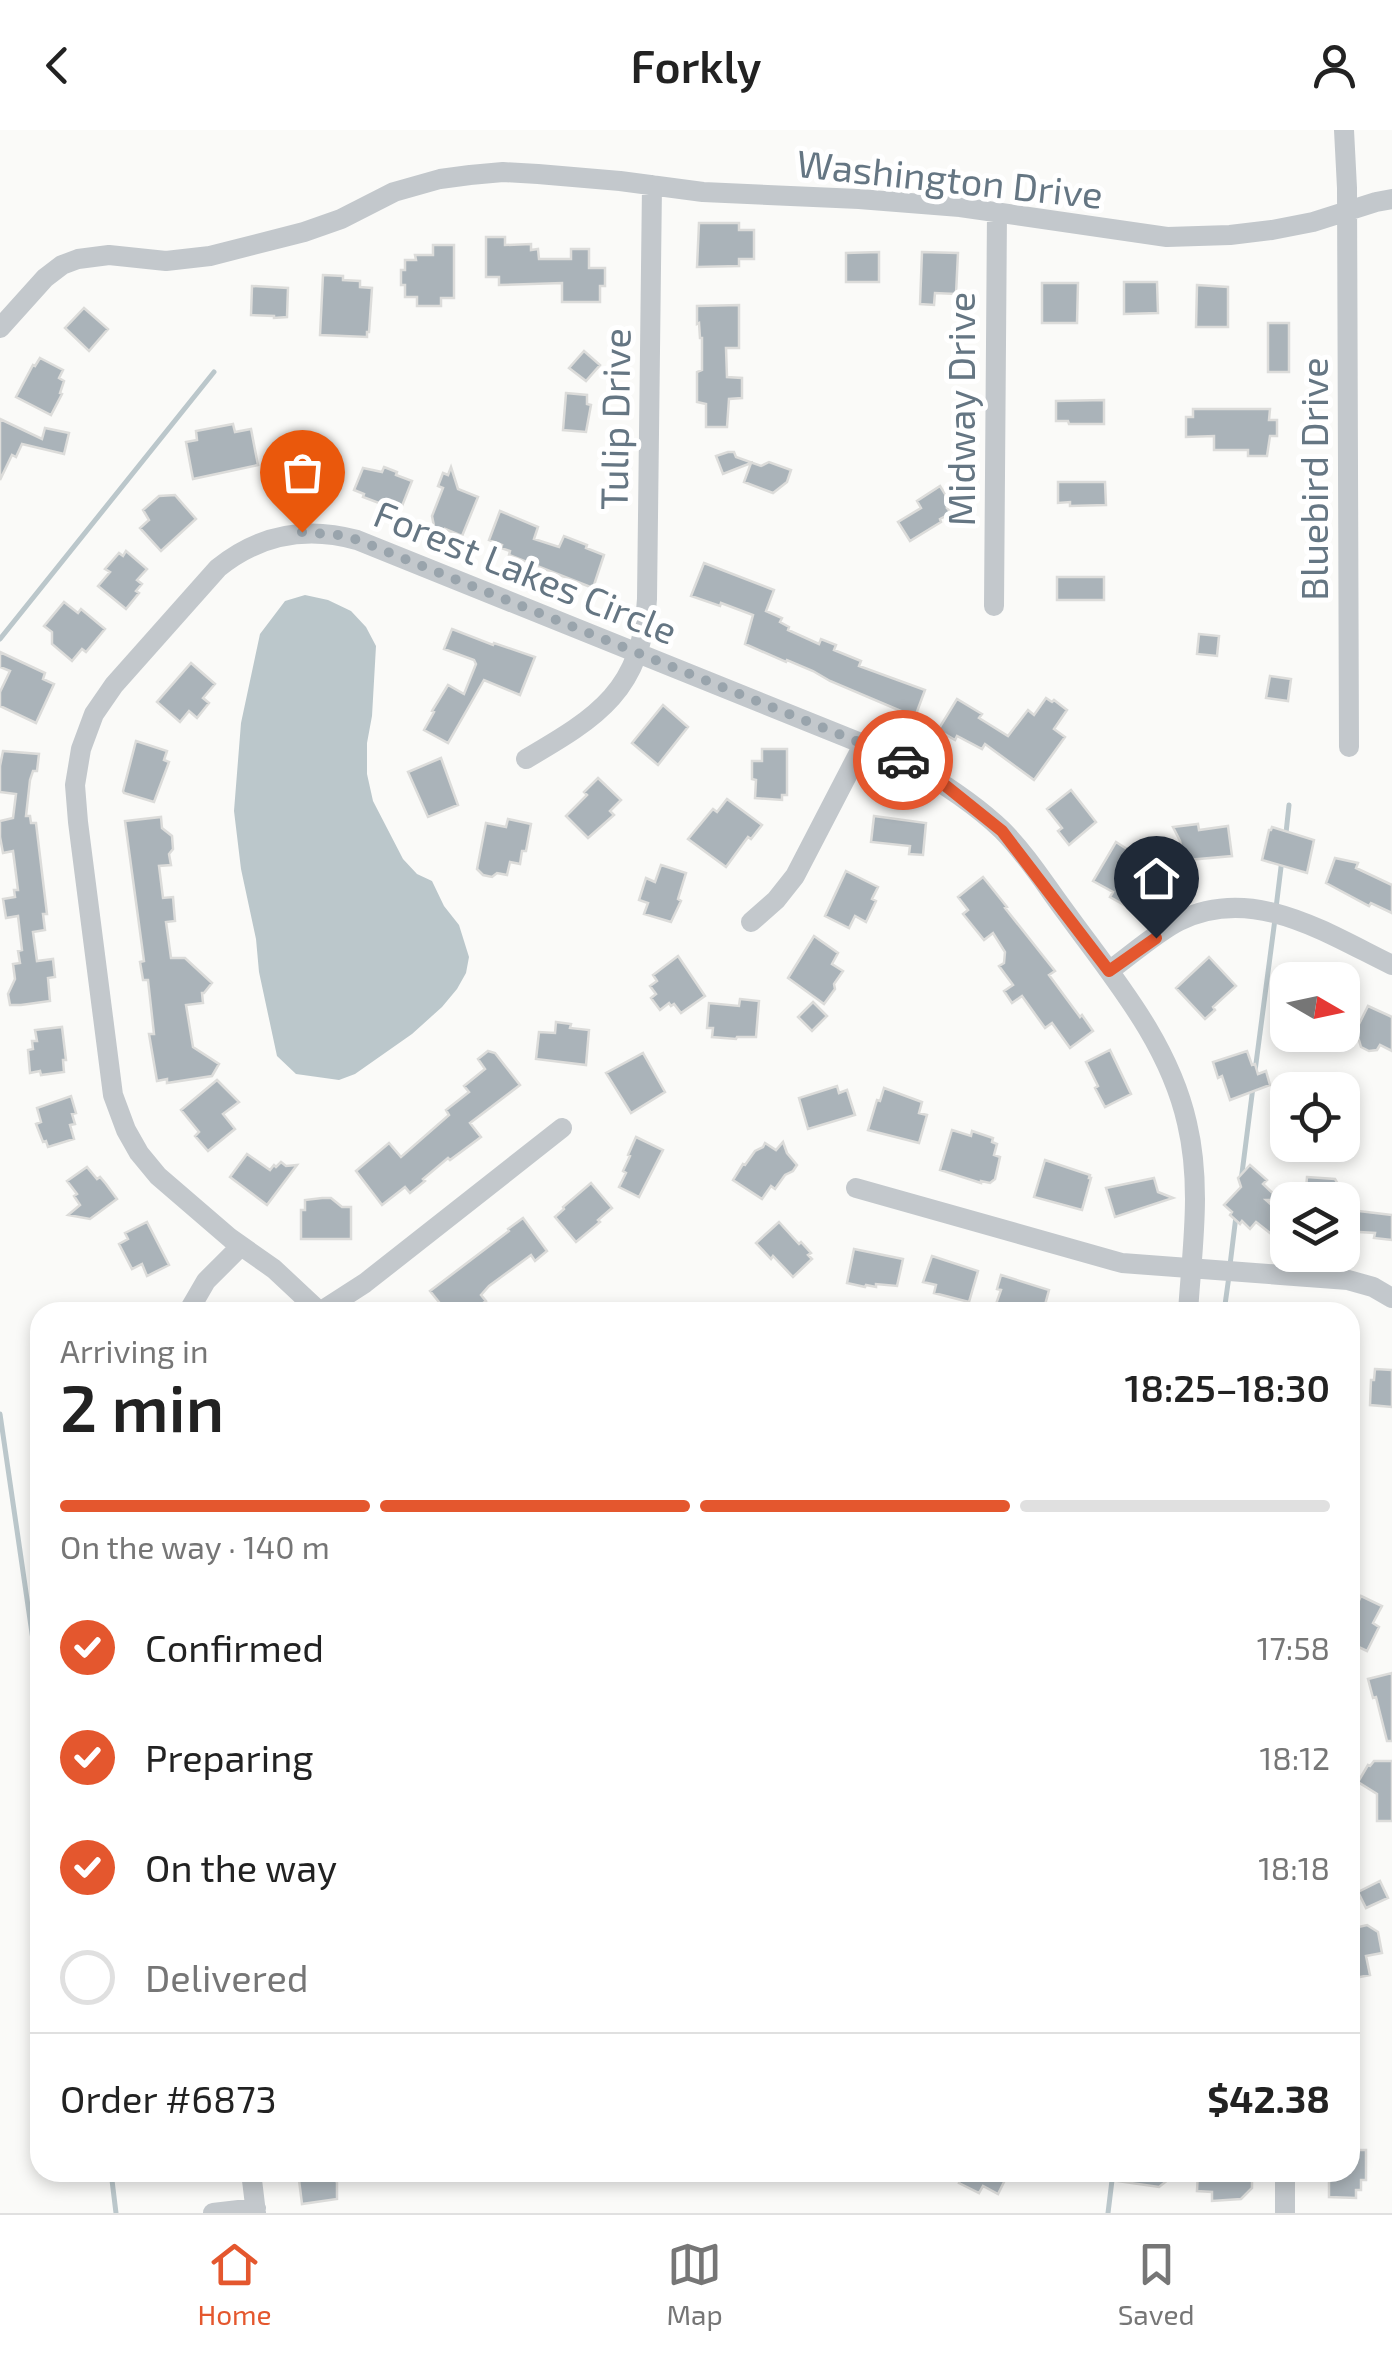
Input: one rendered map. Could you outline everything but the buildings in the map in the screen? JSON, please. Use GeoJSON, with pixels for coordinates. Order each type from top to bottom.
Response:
{"type":"FeatureCollection","features":[{"type":"Feature","properties":{"kind":"street","name":"Bluebird Drive"},"geometry":{"type":"LineString","coordinates":[[1344,130],[1349,747]]}},
{"type":"Feature","properties":{"kind":"street","name":"Washington Drive"},"geometry":{"type":"LineString","coordinates":[[0,328],[44,278],[62,265],[86,257],[109,255],[166,261],[210,256],[304,232],[394,192],[470,175],[538,174],[703,192],[859,199],[997,212],[1182,237],[1272,230],[1392,199]]}},
{"type":"Feature","properties":{"kind":"street","name":"Tulip Drive"},"geometry":{"type":"LineString","coordinates":[[526,759],[589,721],[607,704],[620,688],[637,652],[646,616],[652,185]]}},
{"type":"Feature","properties":{"kind":"street","name":"Midway Drive"},"geometry":{"type":"LineString","coordinates":[[994,606],[997,212]]}},
{"type":"Feature","properties":{"kind":"street","name":"Forest Lakes Circle"},"geometry":{"type":"LineString","coordinates":[[309,1302],[274,1269],[170,1188],[139,1154],[126,1130],[113,1095],[75,784],[81,749],[94,714],[114,685],[218,568],[257,542],[284,534],[316,532],[358,540],[864,743],[941,782],[1002,831],[1109,971],[1158,1044],[1176,1085],[1187,1120],[1196,1177],[1189,1302]]}},
{"type":"Feature","properties":{"kind":"street"},"geometry":{"type":"LineString","coordinates":[[751,922],[795,876],[864,743]]}},
{"type":"Feature","properties":{"kind":"street"},"geometry":{"type":"LineString","coordinates":[[1109,971],[1179,921],[1223,907],[1258,908],[1294,918],[1392,965]]}},
{"type":"Feature","properties":{"kind":"street"},"geometry":{"type":"LineString","coordinates":[[336,1302],[562,1128]]}},
{"type":"Feature","properties":{"kind":"street"},"geometry":{"type":"LineString","coordinates":[[856,1188],[1122,1263],[1348,1280],[1362,1282],[1392,1298]]}},
{"type":"Feature","properties":{"kind":"street"},"geometry":{"type":"LineString","coordinates":[[194,1302],[206,1281],[240,1246]]}},
{"type":"Feature","properties":{"kind":"street"},"geometry":{"type":"LineString","coordinates":[[213,2213],[256,2210],[252,2182]]}},
{"type":"Feature","properties":{"kind":"street"},"geometry":{"type":"LineString","coordinates":[[1285,2182],[1285,2213]]}},
{"type":"Feature","properties":{"kind":"shaded area"},"geometry":{"type":"Polygon","coordinates":[[[305,595],[351,611],[376,646],[367,743],[367,774],[373,801],[403,859],[417,874],[432,881],[459,925],[469,957],[466,973],[442,1007],[412,1034],[355,1074],[339,1080],[296,1074],[277,1056],[259,972],[234,811],[241,723],[260,634],[285,601],[305,595]]]}},
{"type":"Feature","properties":{"kind":"waterway"},"geometry":{"type":"LineString","coordinates":[[0,639],[214,372]]}},
{"type":"Feature","properties":{"kind":"waterway"},"geometry":{"type":"LineString","coordinates":[[1286,833],[1289,805]]}},
{"type":"Feature","properties":{"kind":"waterway"},"geometry":{"type":"LineString","coordinates":[[1276,908],[1282,859]]}},
{"type":"Feature","properties":{"kind":"waterway"},"geometry":{"type":"LineString","coordinates":[[1255,1071],[1275,919]]}},
{"type":"Feature","properties":{"kind":"waterway"},"geometry":{"type":"LineString","coordinates":[[1241,1181],[1253,1087]]}},
{"type":"Feature","properties":{"kind":"waterway"},"geometry":{"type":"LineString","coordinates":[[1230,1265],[1236,1216]]}},
{"type":"Feature","properties":{"kind":"waterway"},"geometry":{"type":"LineString","coordinates":[[1225,1302],[1229,1276]]}},
{"type":"Feature","properties":{"kind":"waterway"},"geometry":{"type":"LineString","coordinates":[[0,1414],[30,1620]]}},
{"type":"Feature","properties":{"kind":"waterway"},"geometry":{"type":"LineString","coordinates":[[112,2182],[116,2213]]}},
{"type":"Feature","properties":{"kind":"waterway"},"geometry":{"type":"LineString","coordinates":[[1108,2213],[1112,2182]]}},
{"type":"Feature","properties":{"kind":"way so far"},"geometry":{"type":"LineString","coordinates":[[302,532],[358,540],[903,760]]}},
{"type":"Feature","properties":{"kind":"route"},"geometry":{"type":"LineString","coordinates":[[903,760],[941,782],[1002,831],[1109,971],[1156,938]]}}]}
